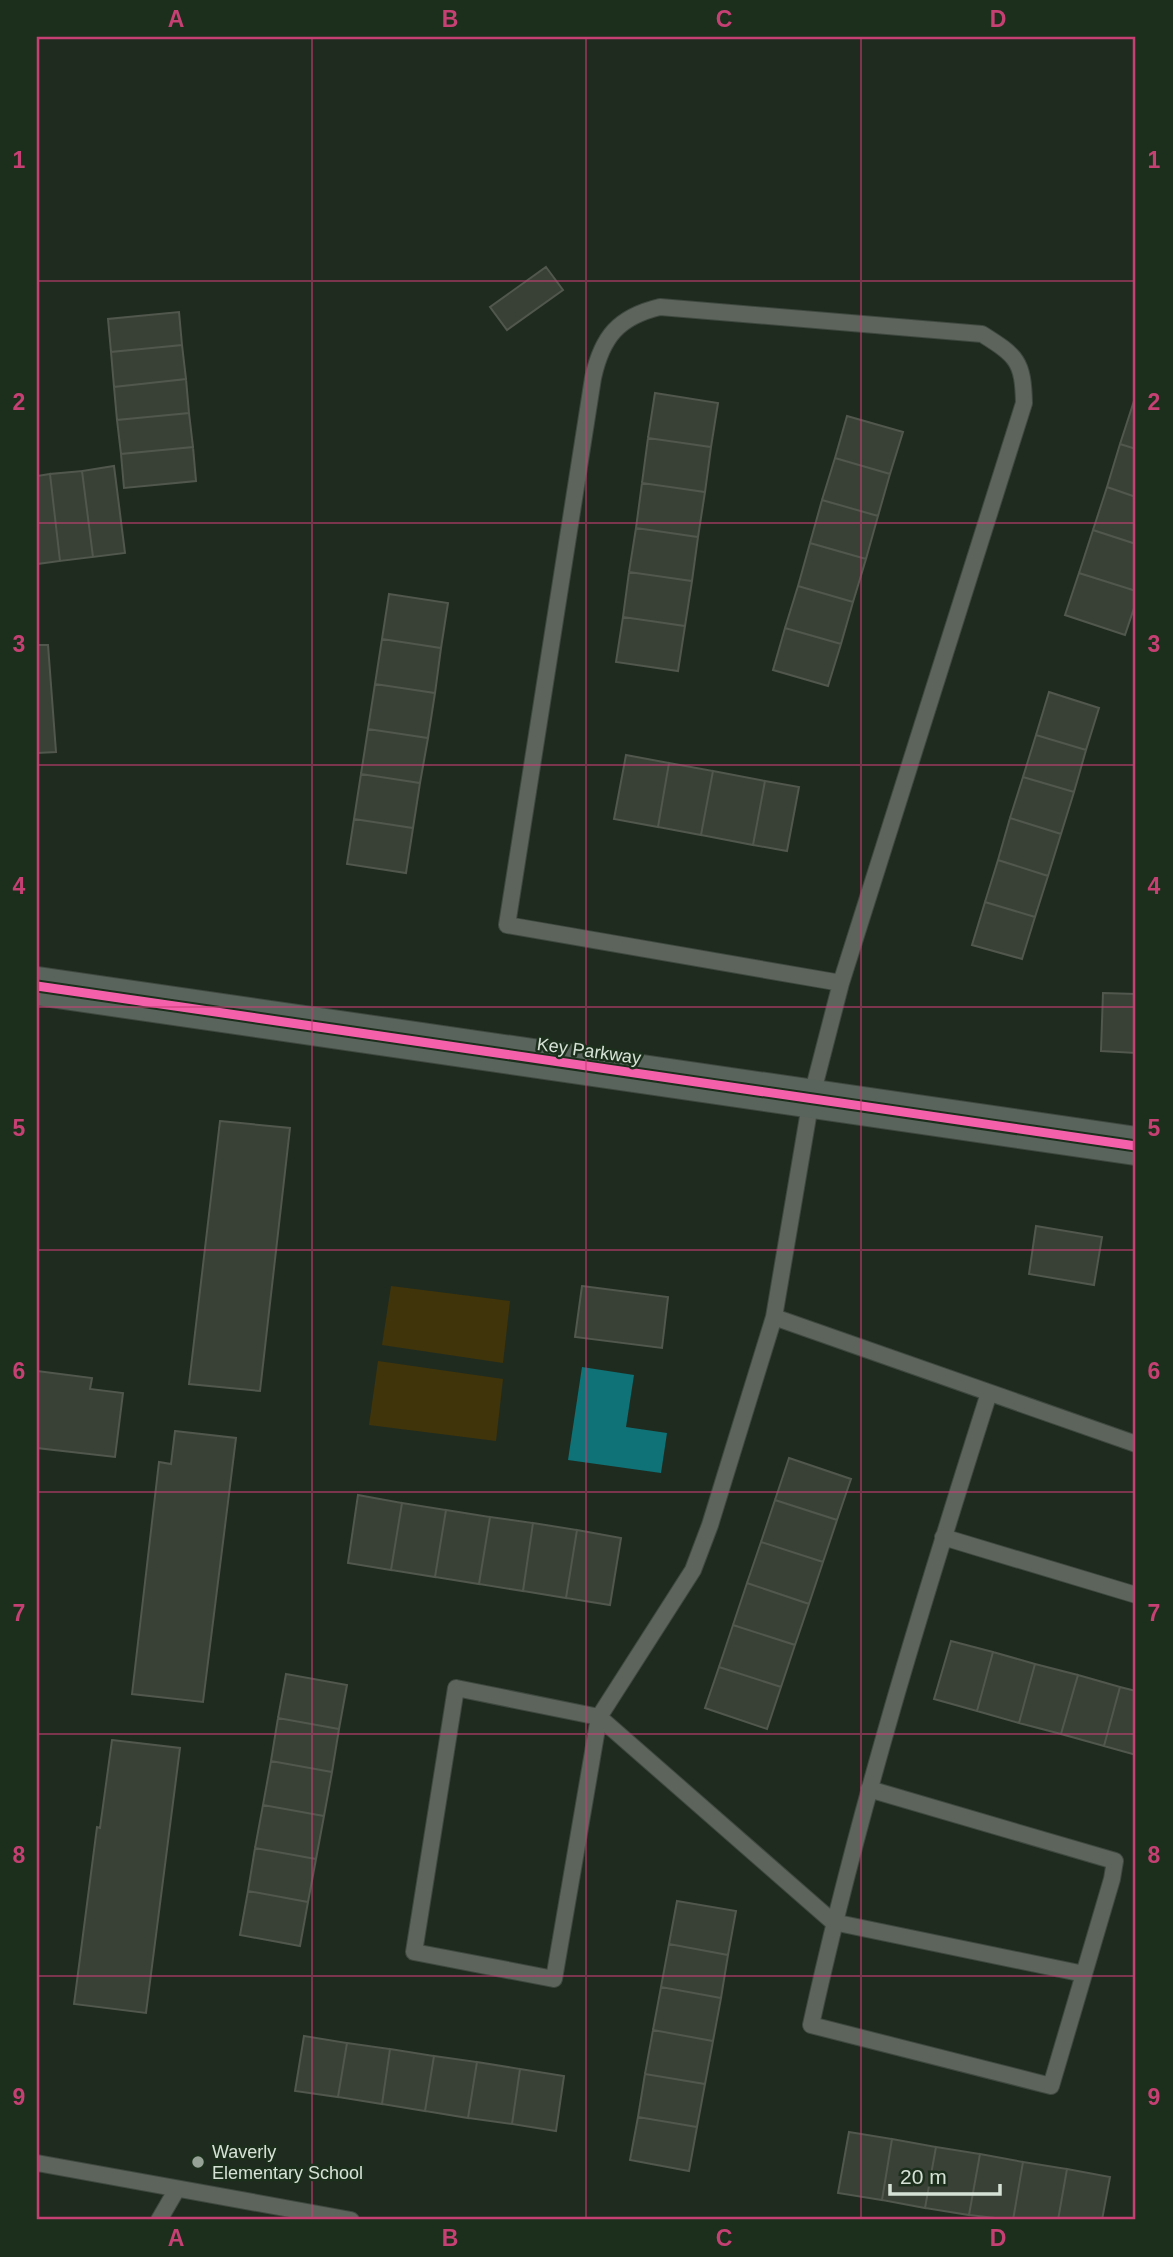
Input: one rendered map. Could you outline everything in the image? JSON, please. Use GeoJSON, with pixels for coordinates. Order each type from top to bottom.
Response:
{"type":"FeatureCollection","features":[{"type":"Feature","properties":{"kind":"street","name":"Key Parkway"},"geometry":{"type":"LineString","coordinates":[[37,986],[1136,1146]]}},
{"type":"Feature","properties":{"kind":"lane"},"geometry":{"type":"LineString","coordinates":[[841,984],[507,925],[593,378],[598,356],[607,340],[620,324],[644,311],[660,307],[982,334],[1011,353],[1023,375],[1024,403],[841,984],[811,1100],[774,1317],[710,1525],[692,1570],[599,1717],[554,1979],[414,1952],[456,1688],[599,1717],[834,1922],[1084,1974]]}},
{"type":"Feature","properties":{"kind":"lane"},"geometry":{"type":"LineString","coordinates":[[774,1317],[1136,1444]]}},
{"type":"Feature","properties":{"kind":"lane"},"geometry":{"type":"LineString","coordinates":[[869,1789],[1115,1861],[1051,2086],[811,2025],[834,1922],[869,1789],[943,1536],[989,1392]]}},
{"type":"Feature","properties":{"kind":"lane"},"geometry":{"type":"LineString","coordinates":[[943,1536],[1136,1595]]}},
{"type":"Feature","properties":{"kind":"lane"},"geometry":{"type":"LineString","coordinates":[[37,2163],[351,2220]]}},
{"type":"Feature","properties":{"kind":"lane"},"geometry":{"type":"LineString","coordinates":[[159,2220],[177,2189]]}},
{"type":"Feature","properties":{"kind":"shaded area"},"geometry":{"type":"Polygon","coordinates":[[[391,1286],[510,1301],[503,1363],[382,1345],[391,1286]]]}},
{"type":"Feature","properties":{"kind":"shaded area"},"geometry":{"type":"Polygon","coordinates":[[[378,1361],[503,1379],[496,1441],[369,1425],[378,1361]]]}},
{"type":"Feature","properties":{"kind":"water"},"geometry":{"type":"Polygon","coordinates":[[[582,1367],[634,1375],[626,1427],[667,1433],[661,1473],[568,1460],[582,1367]]]}},
{"type":"Feature","properties":{"kind":"building"},"geometry":{"type":"Polygon","coordinates":[[[546,267],[563,290],[507,330],[490,307],[546,267]]]}},
{"type":"Feature","properties":{"kind":"building"},"geometry":{"type":"Polygon","coordinates":[[[179,312],[182,345],[111,352],[108,319],[179,312]]]}},
{"type":"Feature","properties":{"kind":"building"},"geometry":{"type":"Polygon","coordinates":[[[182,345],[186,379],[114,387],[111,352],[182,345]]]}},
{"type":"Feature","properties":{"kind":"building"},"geometry":{"type":"Polygon","coordinates":[[[186,379],[189,413],[117,420],[114,387],[186,379]]]}},
{"type":"Feature","properties":{"kind":"building"},"geometry":{"type":"Polygon","coordinates":[[[655,393],[718,403],[711,447],[648,438],[655,393]]]}},
{"type":"Feature","properties":{"kind":"building"},"geometry":{"type":"Polygon","coordinates":[[[1134,401],[1136,402],[1136,449],[1120,444],[1134,401]]]}},
{"type":"Feature","properties":{"kind":"building"},"geometry":{"type":"Polygon","coordinates":[[[189,413],[193,447],[121,454],[117,420],[189,413]]]}},
{"type":"Feature","properties":{"kind":"building"},"geometry":{"type":"Polygon","coordinates":[[[847,416],[903,432],[890,474],[835,458],[847,416]]]}},
{"type":"Feature","properties":{"kind":"building"},"geometry":{"type":"Polygon","coordinates":[[[648,438],[711,447],[705,492],[642,483],[648,438]]]}},
{"type":"Feature","properties":{"kind":"building"},"geometry":{"type":"Polygon","coordinates":[[[1120,444],[1136,449],[1136,497],[1107,487],[1120,444]]]}},
{"type":"Feature","properties":{"kind":"building"},"geometry":{"type":"Polygon","coordinates":[[[193,447],[196,481],[124,488],[121,454],[193,447]]]}},
{"type":"Feature","properties":{"kind":"building"},"geometry":{"type":"Polygon","coordinates":[[[835,458],[890,474],[878,516],[822,500],[835,458]]]}},
{"type":"Feature","properties":{"kind":"building"},"geometry":{"type":"Polygon","coordinates":[[[114,466],[125,553],[93,557],[82,471],[114,466]]]}},
{"type":"Feature","properties":{"kind":"building"},"geometry":{"type":"Polygon","coordinates":[[[82,471],[93,557],[60,561],[50,474],[82,471]]]}},
{"type":"Feature","properties":{"kind":"building"},"geometry":{"type":"Polygon","coordinates":[[[50,474],[60,561],[37,564],[37,476],[50,474]]]}},
{"type":"Feature","properties":{"kind":"building"},"geometry":{"type":"Polygon","coordinates":[[[642,483],[705,492],[698,537],[636,528],[642,483]]]}},
{"type":"Feature","properties":{"kind":"building"},"geometry":{"type":"Polygon","coordinates":[[[1107,487],[1136,497],[1136,544],[1093,530],[1107,487]]]}},
{"type":"Feature","properties":{"kind":"building"},"geometry":{"type":"Polygon","coordinates":[[[822,500],[878,516],[866,559],[810,543],[822,500]]]}},
{"type":"Feature","properties":{"kind":"building"},"geometry":{"type":"Polygon","coordinates":[[[636,528],[698,537],[692,581],[629,572],[636,528]]]}},
{"type":"Feature","properties":{"kind":"building"},"geometry":{"type":"Polygon","coordinates":[[[1093,530],[1136,544],[1136,591],[1079,573],[1093,530]]]}},
{"type":"Feature","properties":{"kind":"building"},"geometry":{"type":"Polygon","coordinates":[[[810,543],[866,559],[853,602],[798,586],[810,543]]]}},
{"type":"Feature","properties":{"kind":"building"},"geometry":{"type":"Polygon","coordinates":[[[629,572],[692,581],[685,626],[623,617],[629,572]]]}},
{"type":"Feature","properties":{"kind":"building"},"geometry":{"type":"Polygon","coordinates":[[[1079,573],[1136,591],[1136,602],[1125,635],[1065,615],[1079,573]]]}},
{"type":"Feature","properties":{"kind":"building"},"geometry":{"type":"Polygon","coordinates":[[[798,586],[853,602],[841,644],[785,628],[798,586]]]}},
{"type":"Feature","properties":{"kind":"building"},"geometry":{"type":"Polygon","coordinates":[[[389,594],[448,603],[441,648],[382,639],[389,594]]]}},
{"type":"Feature","properties":{"kind":"building"},"geometry":{"type":"Polygon","coordinates":[[[623,617],[685,626],[678,671],[616,662],[623,617]]]}},
{"type":"Feature","properties":{"kind":"building"},"geometry":{"type":"Polygon","coordinates":[[[785,628],[841,644],[828,686],[773,670],[785,628]]]}},
{"type":"Feature","properties":{"kind":"building"},"geometry":{"type":"Polygon","coordinates":[[[382,639],[441,648],[435,693],[375,684],[382,639]]]}},
{"type":"Feature","properties":{"kind":"building"},"geometry":{"type":"Polygon","coordinates":[[[37,645],[48,645],[56,752],[37,753],[37,645]]]}},
{"type":"Feature","properties":{"kind":"building"},"geometry":{"type":"Polygon","coordinates":[[[375,684],[435,693],[428,738],[368,729],[375,684]]]}},
{"type":"Feature","properties":{"kind":"building"},"geometry":{"type":"Polygon","coordinates":[[[1049,692],[1099,708],[1086,750],[1036,735],[1049,692]]]}},
{"type":"Feature","properties":{"kind":"building"},"geometry":{"type":"Polygon","coordinates":[[[368,729],[428,738],[420,783],[361,774],[368,729]]]}},
{"type":"Feature","properties":{"kind":"building"},"geometry":{"type":"Polygon","coordinates":[[[1036,735],[1086,750],[1074,792],[1023,777],[1036,735]]]}},
{"type":"Feature","properties":{"kind":"building"},"geometry":{"type":"Polygon","coordinates":[[[626,755],[669,763],[658,827],[614,819],[626,755]]]}},
{"type":"Feature","properties":{"kind":"building"},"geometry":{"type":"Polygon","coordinates":[[[669,763],[713,771],[701,835],[658,827],[669,763]]]}},
{"type":"Feature","properties":{"kind":"building"},"geometry":{"type":"Polygon","coordinates":[[[713,771],[765,781],[753,845],[701,835],[713,771]]]}},
{"type":"Feature","properties":{"kind":"building"},"geometry":{"type":"Polygon","coordinates":[[[361,774],[420,783],[413,828],[354,819],[361,774]]]}},
{"type":"Feature","properties":{"kind":"building"},"geometry":{"type":"Polygon","coordinates":[[[1023,777],[1074,792],[1061,834],[1010,818],[1023,777]]]}},
{"type":"Feature","properties":{"kind":"building"},"geometry":{"type":"Polygon","coordinates":[[[765,781],[799,787],[787,851],[753,845],[765,781]]]}},
{"type":"Feature","properties":{"kind":"building"},"geometry":{"type":"Polygon","coordinates":[[[1010,818],[1061,834],[1048,876],[998,860],[1010,818]]]}},
{"type":"Feature","properties":{"kind":"building"},"geometry":{"type":"Polygon","coordinates":[[[354,819],[413,828],[406,873],[347,864],[354,819]]]}},
{"type":"Feature","properties":{"kind":"building"},"geometry":{"type":"Polygon","coordinates":[[[998,860],[1048,876],[1035,917],[985,902],[998,860]]]}},
{"type":"Feature","properties":{"kind":"building"},"geometry":{"type":"Polygon","coordinates":[[[985,902],[1035,917],[1022,959],[972,945],[985,902]]]}},
{"type":"Feature","properties":{"kind":"building"},"geometry":{"type":"Polygon","coordinates":[[[1103,993],[1136,994],[1136,1053],[1101,1051],[1103,993]]]}},
{"type":"Feature","properties":{"kind":"building"},"geometry":{"type":"Polygon","coordinates":[[[220,1121],[290,1128],[260,1391],[189,1384],[220,1121]]]}},
{"type":"Feature","properties":{"kind":"building"},"geometry":{"type":"Polygon","coordinates":[[[1036,1226],[1102,1237],[1094,1285],[1029,1274],[1036,1226]]]}},
{"type":"Feature","properties":{"kind":"building"},"geometry":{"type":"Polygon","coordinates":[[[582,1286],[668,1297],[662,1348],[575,1337],[582,1286]]]}},
{"type":"Feature","properties":{"kind":"building"},"geometry":{"type":"Polygon","coordinates":[[[37,1371],[92,1378],[90,1389],[123,1393],[115,1457],[37,1448],[37,1371]]]}},
{"type":"Feature","properties":{"kind":"building"},"geometry":{"type":"Polygon","coordinates":[[[175,1431],[236,1438],[203,1702],[132,1694],[159,1462],[171,1464],[175,1431]]]}},
{"type":"Feature","properties":{"kind":"building"},"geometry":{"type":"Polygon","coordinates":[[[789,1458],[851,1479],[837,1520],[775,1500],[789,1458]]]}},
{"type":"Feature","properties":{"kind":"building"},"geometry":{"type":"Polygon","coordinates":[[[358,1495],[402,1503],[391,1570],[348,1563],[358,1495]]]}},
{"type":"Feature","properties":{"kind":"building"},"geometry":{"type":"Polygon","coordinates":[[[775,1500],[837,1520],[823,1562],[761,1542],[775,1500]]]}},
{"type":"Feature","properties":{"kind":"building"},"geometry":{"type":"Polygon","coordinates":[[[402,1503],[446,1510],[435,1577],[391,1570],[402,1503]]]}},
{"type":"Feature","properties":{"kind":"building"},"geometry":{"type":"Polygon","coordinates":[[[446,1510],[490,1517],[479,1584],[435,1577],[446,1510]]]}},
{"type":"Feature","properties":{"kind":"building"},"geometry":{"type":"Polygon","coordinates":[[[490,1517],[533,1523],[523,1591],[479,1584],[490,1517]]]}},
{"type":"Feature","properties":{"kind":"building"},"geometry":{"type":"Polygon","coordinates":[[[533,1523],[577,1530],[566,1598],[523,1591],[533,1523]]]}},
{"type":"Feature","properties":{"kind":"building"},"geometry":{"type":"Polygon","coordinates":[[[577,1530],[621,1538],[610,1605],[566,1598],[577,1530]]]}},
{"type":"Feature","properties":{"kind":"building"},"geometry":{"type":"Polygon","coordinates":[[[761,1542],[823,1562],[809,1604],[747,1583],[761,1542]]]}},
{"type":"Feature","properties":{"kind":"building"},"geometry":{"type":"Polygon","coordinates":[[[747,1583],[809,1604],[795,1645],[733,1625],[747,1583]]]}},
{"type":"Feature","properties":{"kind":"building"},"geometry":{"type":"Polygon","coordinates":[[[733,1625],[795,1645],[781,1687],[719,1667],[733,1625]]]}},
{"type":"Feature","properties":{"kind":"building"},"geometry":{"type":"Polygon","coordinates":[[[951,1641],[993,1652],[977,1711],[934,1699],[951,1641]]]}},
{"type":"Feature","properties":{"kind":"building"},"geometry":{"type":"Polygon","coordinates":[[[993,1652],[1035,1664],[1019,1723],[977,1711],[993,1652]]]}},
{"type":"Feature","properties":{"kind":"building"},"geometry":{"type":"Polygon","coordinates":[[[1035,1664],[1078,1675],[1061,1734],[1019,1723],[1035,1664]]]}},
{"type":"Feature","properties":{"kind":"building"},"geometry":{"type":"Polygon","coordinates":[[[719,1667],[781,1687],[767,1729],[705,1708],[719,1667]]]}},
{"type":"Feature","properties":{"kind":"building"},"geometry":{"type":"Polygon","coordinates":[[[286,1674],[347,1685],[339,1729],[278,1718],[286,1674]]]}},
{"type":"Feature","properties":{"kind":"building"},"geometry":{"type":"Polygon","coordinates":[[[1078,1675],[1120,1687],[1104,1746],[1061,1734],[1078,1675]]]}},
{"type":"Feature","properties":{"kind":"building"},"geometry":{"type":"Polygon","coordinates":[[[1120,1687],[1136,1691],[1136,1755],[1104,1746],[1120,1687]]]}},
{"type":"Feature","properties":{"kind":"building"},"geometry":{"type":"Polygon","coordinates":[[[278,1718],[339,1729],[332,1772],[271,1761],[278,1718]]]}},
{"type":"Feature","properties":{"kind":"building"},"geometry":{"type":"Polygon","coordinates":[[[112,1740],[180,1748],[146,2013],[74,2004],[97,1827],[100,1828],[112,1740]]]}},
{"type":"Feature","properties":{"kind":"building"},"geometry":{"type":"Polygon","coordinates":[[[271,1761],[332,1772],[324,1816],[263,1805],[271,1761]]]}},
{"type":"Feature","properties":{"kind":"building"},"geometry":{"type":"Polygon","coordinates":[[[263,1805],[324,1816],[316,1859],[255,1848],[263,1805]]]}},
{"type":"Feature","properties":{"kind":"building"},"geometry":{"type":"Polygon","coordinates":[[[255,1848],[316,1859],[308,1902],[248,1891],[255,1848]]]}},
{"type":"Feature","properties":{"kind":"building"},"geometry":{"type":"Polygon","coordinates":[[[248,1891],[308,1902],[300,1946],[240,1935],[248,1891]]]}},
{"type":"Feature","properties":{"kind":"building"},"geometry":{"type":"Polygon","coordinates":[[[677,1901],[736,1911],[728,1955],[669,1944],[677,1901]]]}},
{"type":"Feature","properties":{"kind":"building"},"geometry":{"type":"Polygon","coordinates":[[[669,1944],[728,1955],[721,1998],[661,1987],[669,1944]]]}},
{"type":"Feature","properties":{"kind":"building"},"geometry":{"type":"Polygon","coordinates":[[[661,1987],[721,1998],[713,2041],[653,2030],[661,1987]]]}},
{"type":"Feature","properties":{"kind":"building"},"geometry":{"type":"Polygon","coordinates":[[[653,2030],[713,2041],[705,2084],[645,2074],[653,2030]]]}},
{"type":"Feature","properties":{"kind":"building"},"geometry":{"type":"Polygon","coordinates":[[[304,2036],[347,2043],[338,2097],[295,2091],[304,2036]]]}},
{"type":"Feature","properties":{"kind":"building"},"geometry":{"type":"Polygon","coordinates":[[[347,2043],[390,2049],[382,2104],[338,2097],[347,2043]]]}},
{"type":"Feature","properties":{"kind":"building"},"geometry":{"type":"Polygon","coordinates":[[[390,2049],[434,2056],[425,2111],[382,2104],[390,2049]]]}},
{"type":"Feature","properties":{"kind":"building"},"geometry":{"type":"Polygon","coordinates":[[[434,2056],[477,2062],[468,2118],[425,2111],[434,2056]]]}},
{"type":"Feature","properties":{"kind":"building"},"geometry":{"type":"Polygon","coordinates":[[[477,2062],[520,2069],[512,2124],[468,2118],[477,2062]]]}},
{"type":"Feature","properties":{"kind":"building"},"geometry":{"type":"Polygon","coordinates":[[[520,2069],[564,2076],[556,2131],[512,2124],[520,2069]]]}},
{"type":"Feature","properties":{"kind":"building"},"geometry":{"type":"Polygon","coordinates":[[[645,2074],[705,2084],[697,2127],[638,2117],[645,2074]]]}},
{"type":"Feature","properties":{"kind":"building"},"geometry":{"type":"Polygon","coordinates":[[[638,2117],[697,2127],[689,2171],[630,2160],[638,2117]]]}},
{"type":"Feature","properties":{"kind":"building"},"geometry":{"type":"Polygon","coordinates":[[[849,2132],[892,2139],[882,2200],[838,2193],[849,2132]]]}},
{"type":"Feature","properties":{"kind":"building"},"geometry":{"type":"Polygon","coordinates":[[[892,2139],[936,2147],[925,2208],[882,2200],[892,2139]]]}},
{"type":"Feature","properties":{"kind":"building"},"geometry":{"type":"Polygon","coordinates":[[[936,2147],[980,2154],[969,2215],[925,2208],[936,2147]]]}},
{"type":"Feature","properties":{"kind":"building"},"geometry":{"type":"Polygon","coordinates":[[[980,2154],[1023,2162],[1013,2220],[969,2215],[980,2154]]]}},
{"type":"Feature","properties":{"kind":"building"},"geometry":{"type":"Polygon","coordinates":[[[1023,2162],[1067,2169],[1058,2220],[1013,2220],[1023,2162]]]}},
{"type":"Feature","properties":{"kind":"building"},"geometry":{"type":"Polygon","coordinates":[[[1067,2169],[1110,2177],[1102,2220],[1058,2220],[1067,2169]]]}},
{"type":"Feature","properties":{"kind":"cycle path"},"geometry":{"type":"LineString","coordinates":[[37,986],[1136,1146]]}},
{"type":"Feature","properties":{"kind":"place","name":"Waverly Elementary School"},"geometry":{"type":"Point","coordinates":[198,2162]}}]}
